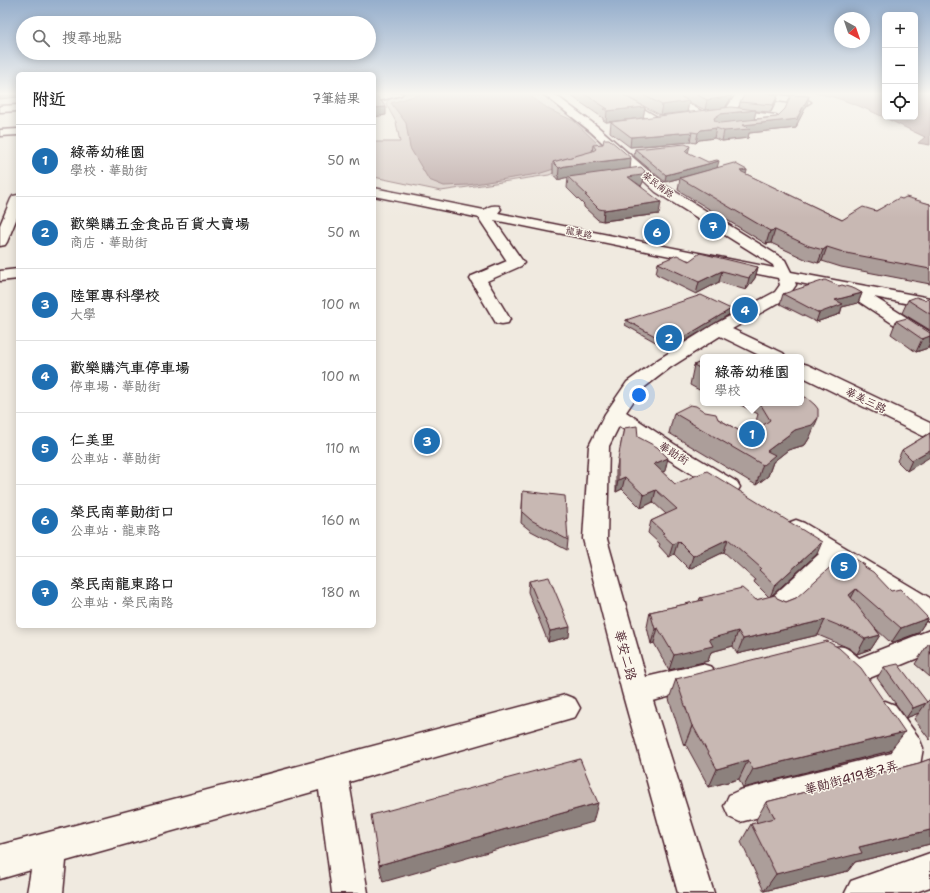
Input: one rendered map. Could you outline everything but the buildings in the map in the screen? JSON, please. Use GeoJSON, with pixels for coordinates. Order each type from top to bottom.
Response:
{"type":"FeatureCollection","features":[{"type":"Feature","properties":{"kind":"street","name":"榮民南路"},"geometry":{"type":"LineString","coordinates":[[600,135],[661,189],[782,269],[850,288],[930,303]]}},
{"type":"Feature","properties":{"kind":"street"},"geometry":{"type":"LineString","coordinates":[[619,152],[635,151]]}},
{"type":"Feature","properties":{"kind":"street"},"geometry":{"type":"LineString","coordinates":[[627,175],[643,173]]}},
{"type":"Feature","properties":{"kind":"street","name":"龍東路"},"geometry":{"type":"LineString","coordinates":[[376,184],[491,212],[633,243],[782,269]]}},
{"type":"Feature","properties":{"kind":"street"},"geometry":{"type":"LineString","coordinates":[[661,189],[675,185]]}},
{"type":"Feature","properties":{"kind":"street","name":"龍東路"},"geometry":{"type":"LineString","coordinates":[[376,192],[491,212]]}},
{"type":"Feature","properties":{"kind":"street"},"geometry":{"type":"LineString","coordinates":[[0,242],[16,204]]}},
{"type":"Feature","properties":{"kind":"street"},"geometry":{"type":"LineString","coordinates":[[491,212],[488,220],[516,263],[478,279],[502,318]]}},
{"type":"Feature","properties":{"kind":"street","name":"榮民南路"},"geometry":{"type":"LineString","coordinates":[[782,269],[930,294]]}},
{"type":"Feature","properties":{"kind":"street"},"geometry":{"type":"LineString","coordinates":[[615,414],[634,386],[665,363],[719,329],[781,295],[788,285],[782,269]]}},
{"type":"Feature","properties":{"kind":"street"},"geometry":{"type":"LineString","coordinates":[[0,276],[16,274]]}},
{"type":"Feature","properties":{"kind":"street"},"geometry":{"type":"LineString","coordinates":[[850,288],[930,340]]}},
{"type":"Feature","properties":{"kind":"street"},"geometry":{"type":"LineString","coordinates":[[719,329],[771,354]]}},
{"type":"Feature","properties":{"kind":"street","name":"華美三路"},"geometry":{"type":"LineString","coordinates":[[804,370],[930,431]]}},
{"type":"Feature","properties":{"kind":"street","name":"華勛街"},"geometry":{"type":"LineString","coordinates":[[615,414],[667,450],[742,495]]}},
{"type":"Feature","properties":{"kind":"street","name":"華安二路"},"geometry":{"type":"LineString","coordinates":[[615,414],[599,446],[595,539],[636,692],[696,893]]}},
{"type":"Feature","properties":{"kind":"street"},"geometry":{"type":"LineString","coordinates":[[782,520],[930,611]]}},
{"type":"Feature","properties":{"kind":"street"},"geometry":{"type":"LineString","coordinates":[[780,605],[836,553]]}},
{"type":"Feature","properties":{"kind":"street"},"geometry":{"type":"LineString","coordinates":[[818,648],[838,657],[855,672],[930,641]]}},
{"type":"Feature","properties":{"kind":"street"},"geometry":{"type":"LineString","coordinates":[[636,692],[727,670]]}},
{"type":"Feature","properties":{"kind":"street","name":"華勛街419巷7弄"},"geometry":{"type":"LineString","coordinates":[[740,806],[904,765],[908,748],[855,672]]}},
{"type":"Feature","properties":{"kind":"street"},"geometry":{"type":"LineString","coordinates":[[0,862],[565,708]]}},
{"type":"Feature","properties":{"kind":"street"},"geometry":{"type":"LineString","coordinates":[[332,771],[350,893]]}},
{"type":"Feature","properties":{"kind":"street"},"geometry":{"type":"LineString","coordinates":[[45,893],[51,848]]}},
{"type":"Feature","properties":{"kind":"street"},"geometry":{"type":"LineString","coordinates":[[862,893],[930,870]]}},
{"type":"Feature","properties":{"kind":"shaded area"},"geometry":{"type":"Polygon","coordinates":[[[399,135],[592,135],[606,149],[549,175],[441,191],[376,177],[376,142],[400,142],[399,135]]]}},
{"type":"Feature","properties":{"kind":"shaded area"},"geometry":{"type":"Polygon","coordinates":[[[408,135],[588,135],[599,145],[590,155],[573,163],[538,174],[468,185],[444,186],[429,180],[410,148],[408,135]]]}},
{"type":"Feature","properties":{"kind":"shaded area"},"geometry":{"type":"Polygon","coordinates":[[[920,135],[930,135],[930,145],[918,143],[925,137],[920,135]]]}},
{"type":"Feature","properties":{"kind":"place","name":"榮民南龍東路口"},"geometry":{"type":"Point","coordinates":[713,226]}},
{"type":"Feature","properties":{"kind":"place","name":"榮民南華勛街口"},"geometry":{"type":"Point","coordinates":[657,232]}},
{"type":"Feature","properties":{"kind":"place","name":"歡樂購汽車停車場"},"geometry":{"type":"Point","coordinates":[745,310]}},
{"type":"Feature","properties":{"kind":"place","name":"歡樂購五金食品百貨大賣場"},"geometry":{"type":"Point","coordinates":[669,338]}},
{"type":"Feature","properties":{"kind":"place","name":"綠蒂幼稚園"},"geometry":{"type":"Point","coordinates":[752,434]}},
{"type":"Feature","properties":{"kind":"place","name":"陸軍專科學校"},"geometry":{"type":"Point","coordinates":[427,441]}},
{"type":"Feature","properties":{"kind":"place","name":"仁美里"},"geometry":{"type":"Point","coordinates":[844,566]}}]}
